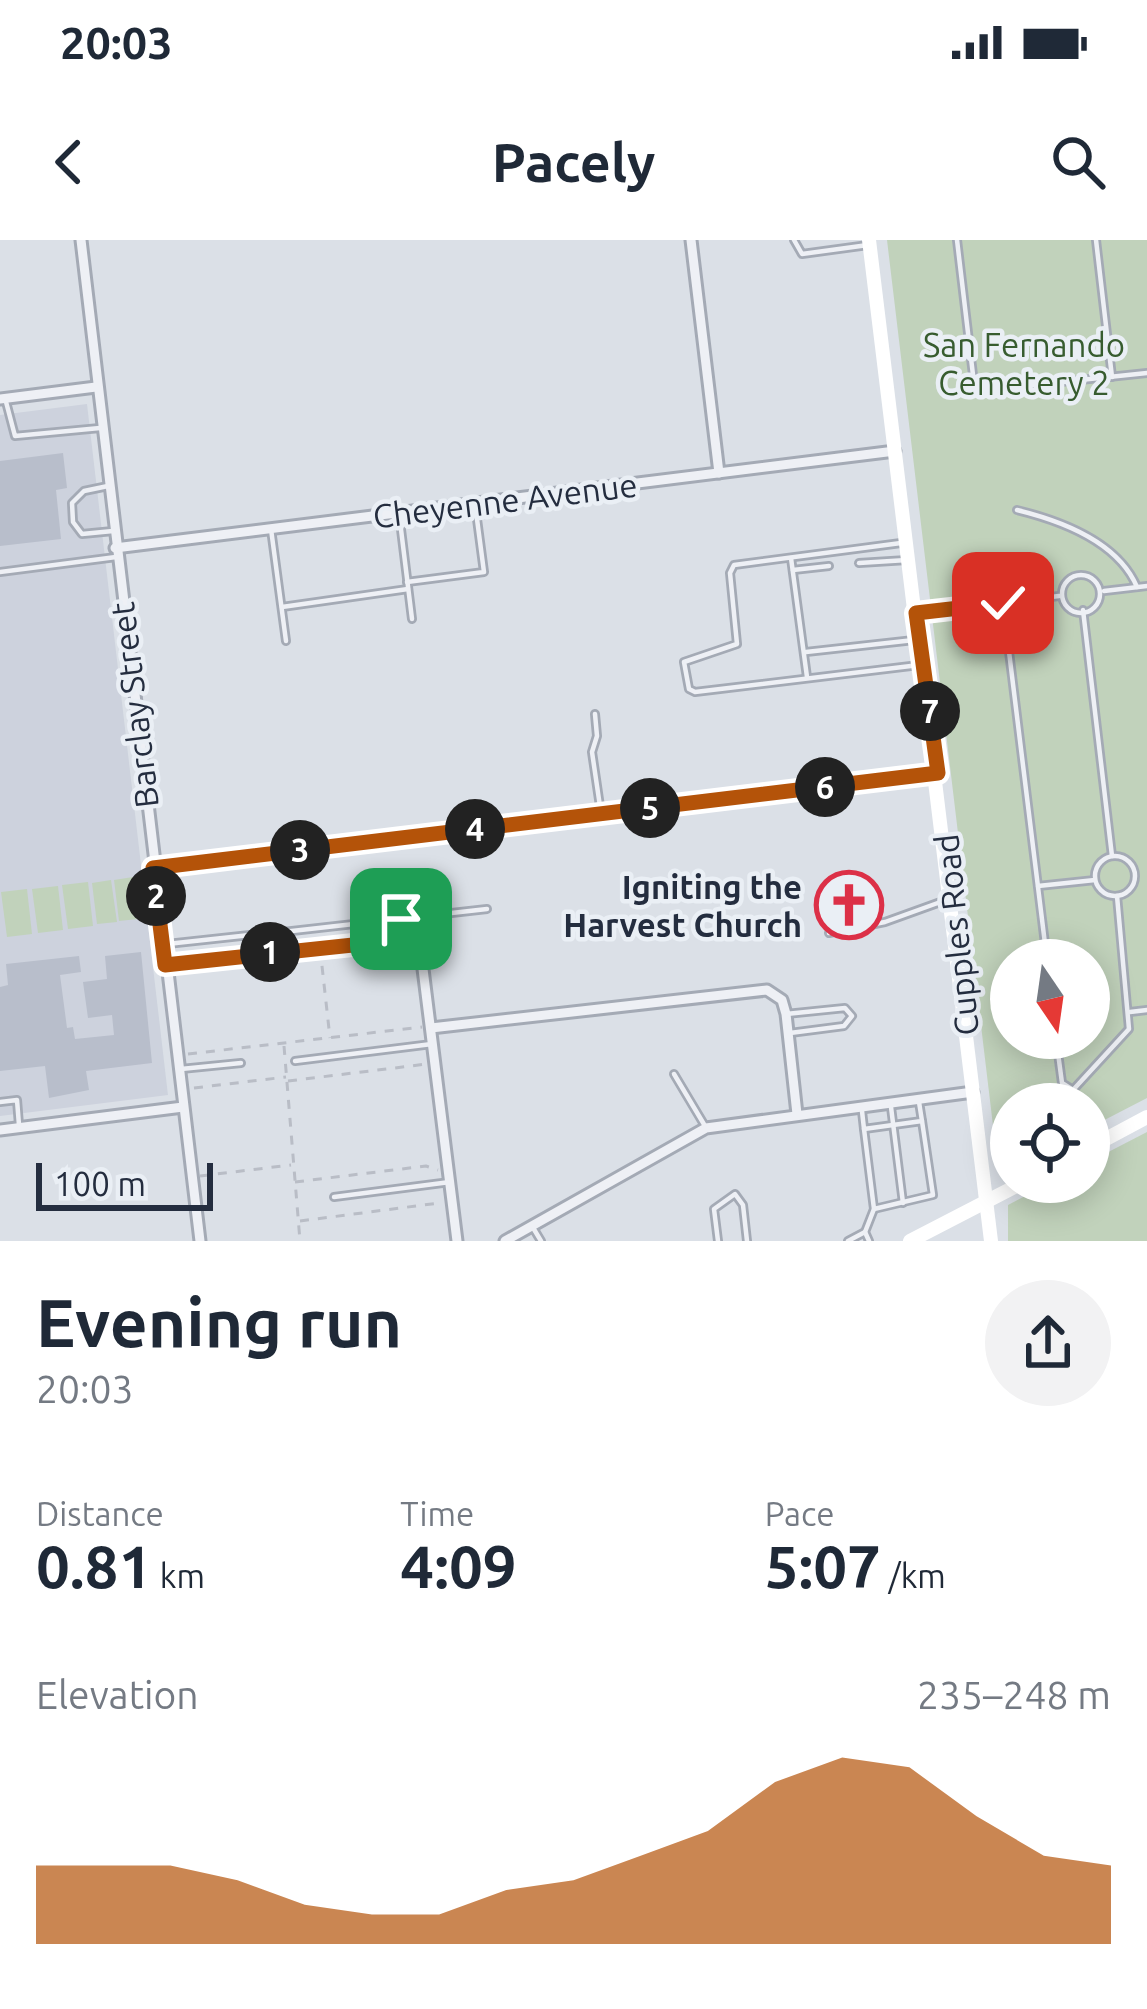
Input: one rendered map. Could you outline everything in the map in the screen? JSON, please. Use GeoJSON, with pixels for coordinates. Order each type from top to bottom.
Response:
{"type":"FeatureCollection","features":[{"type":"Feature","properties":{"kind":"street","name":"Barclay Street"},"geometry":{"type":"LineString","coordinates":[[81,240],[200,1241]]}},
{"type":"Feature","properties":{"kind":"street"},"geometry":{"type":"LineString","coordinates":[[691,240],[719,473]]}},
{"type":"Feature","properties":{"kind":"street","name":"Cupples Road"},"geometry":{"type":"LineString","coordinates":[[869,242],[938,773],[991,1241]]}},
{"type":"Feature","properties":{"kind":"street"},"geometry":{"type":"LineString","coordinates":[[3,399],[96,387]]}},
{"type":"Feature","properties":{"kind":"street","name":"Cheyenne Avenue"},"geometry":{"type":"LineString","coordinates":[[116,553],[271,529],[895,451]]}},
{"type":"Feature","properties":{"kind":"street"},"geometry":{"type":"LineString","coordinates":[[153,868],[938,773]]}},
{"type":"Feature","properties":{"kind":"street"},"geometry":{"type":"LineString","coordinates":[[401,919],[419,938],[457,1241]]}},
{"type":"Feature","properties":{"kind":"street"},"geometry":{"type":"LineString","coordinates":[[430,1027],[758,988],[779,998],[787,1014],[797,1114]]}},
{"type":"Feature","properties":{"kind":"street"},"geometry":{"type":"LineString","coordinates":[[505,1241],[706,1128],[973,1092]]}},
{"type":"Feature","properties":{"kind":"street"},"geometry":{"type":"LineString","coordinates":[[0,1130],[183,1107]]}},
{"type":"Feature","properties":{"kind":"street"},"geometry":{"type":"LineString","coordinates":[[1110,1137],[1147,1117]]}},
{"type":"Feature","properties":{"kind":"street"},"geometry":{"type":"LineString","coordinates":[[915,1240],[990,1200]]}},
{"type":"Feature","properties":{"kind":"lane"},"geometry":{"type":"LineString","coordinates":[[794,240],[802,254],[869,242]]}},
{"type":"Feature","properties":{"kind":"lane"},"geometry":{"type":"LineString","coordinates":[[957,240],[973,375],[984,390],[1147,374]]}},
{"type":"Feature","properties":{"kind":"lane"},"geometry":{"type":"LineString","coordinates":[[1096,240],[1112,377]]}},
{"type":"Feature","properties":{"kind":"lane"},"geometry":{"type":"LineString","coordinates":[[3,399],[15,436],[101,428]]}},
{"type":"Feature","properties":{"kind":"lane"},"geometry":{"type":"LineString","coordinates":[[108,486],[84,491],[72,503],[73,521],[82,534],[113,531]]}},
{"type":"Feature","properties":{"kind":"lane"},"geometry":{"type":"LineString","coordinates":[[282,607],[484,572],[476,504]]}},
{"type":"Feature","properties":{"kind":"lane"},"geometry":{"type":"LineString","coordinates":[[1017,510],[1054,519],[1118,556],[1137,587]]}},
{"type":"Feature","properties":{"kind":"lane"},"geometry":{"type":"LineString","coordinates":[[399,513],[412,619]]}},
{"type":"Feature","properties":{"kind":"lane"},"geometry":{"type":"LineString","coordinates":[[271,529],[286,641]]}},
{"type":"Feature","properties":{"kind":"lane"},"geometry":{"type":"LineString","coordinates":[[907,543],[730,568],[737,644],[684,662],[688,689],[694,692],[923,664]]}},
{"type":"Feature","properties":{"kind":"lane"},"geometry":{"type":"LineString","coordinates":[[0,572],[116,553]]}},
{"type":"Feature","properties":{"kind":"lane"},"geometry":{"type":"LineString","coordinates":[[791,558],[808,678]]}},
{"type":"Feature","properties":{"kind":"lane"},"geometry":{"type":"LineString","coordinates":[[859,563],[909,560]]}},
{"type":"Feature","properties":{"kind":"lane"},"geometry":{"type":"LineString","coordinates":[[793,571],[829,566]]}},
{"type":"Feature","properties":{"kind":"lane"},"geometry":{"type":"LineString","coordinates":[[1078,577],[1100,583],[1104,591],[1096,606],[1083,610],[1062,604],[1058,596],[1062,586],[1078,577]]}},
{"type":"Feature","properties":{"kind":"lane"},"geometry":{"type":"LineString","coordinates":[[1104,591],[1147,586]]}},
{"type":"Feature","properties":{"kind":"lane"},"geometry":{"type":"LineString","coordinates":[[916,613],[1058,596]]}},
{"type":"Feature","properties":{"kind":"lane"},"geometry":{"type":"LineString","coordinates":[[1003,603],[1044,939]]}},
{"type":"Feature","properties":{"kind":"lane"},"geometry":{"type":"LineString","coordinates":[[1083,610],[1112,856]]}},
{"type":"Feature","properties":{"kind":"lane"},"geometry":{"type":"LineString","coordinates":[[804,652],[920,639]]}},
{"type":"Feature","properties":{"kind":"lane"},"geometry":{"type":"LineString","coordinates":[[595,714],[598,736],[592,752],[602,814]]}},
{"type":"Feature","properties":{"kind":"lane"},"geometry":{"type":"LineString","coordinates":[[1112,856],[1130,863],[1135,876],[1130,889],[1117,896],[1103,892],[1095,880],[1101,862],[1112,856]]}},
{"type":"Feature","properties":{"kind":"lane"},"geometry":{"type":"LineString","coordinates":[[1135,876],[1147,874]]}},
{"type":"Feature","properties":{"kind":"lane"},"geometry":{"type":"LineString","coordinates":[[1038,886],[1095,880]]}},
{"type":"Feature","properties":{"kind":"lane"},"geometry":{"type":"LineString","coordinates":[[1110,1052],[1123,1039],[1130,1012],[1117,896]]}},
{"type":"Feature","properties":{"kind":"lane"},"geometry":{"type":"LineString","coordinates":[[829,933],[885,922],[952,898]]}},
{"type":"Feature","properties":{"kind":"lane"},"geometry":{"type":"LineString","coordinates":[[283,932],[487,909]]}},
{"type":"Feature","properties":{"kind":"lane"},"geometry":{"type":"LineString","coordinates":[[162,945],[250,935]]}},
{"type":"Feature","properties":{"kind":"lane"},"geometry":{"type":"LineString","coordinates":[[787,1014],[844,1008],[852,1016],[844,1026],[789,1033]]}},
{"type":"Feature","properties":{"kind":"lane"},"geometry":{"type":"LineString","coordinates":[[1130,1012],[1147,1010]]}},
{"type":"Feature","properties":{"kind":"lane"},"geometry":{"type":"LineString","coordinates":[[295,1061],[433,1044]]}},
{"type":"Feature","properties":{"kind":"lane"},"geometry":{"type":"LineString","coordinates":[[1058,1059],[1061,1083],[1073,1090],[1103,1059]]}},
{"type":"Feature","properties":{"kind":"lane"},"geometry":{"type":"LineString","coordinates":[[178,1070],[241,1063]]}},
{"type":"Feature","properties":{"kind":"lane"},"geometry":{"type":"LineString","coordinates":[[674,1074],[706,1128]]}},
{"type":"Feature","properties":{"kind":"lane"},"geometry":{"type":"LineString","coordinates":[[874,1210],[931,1198],[919,1098]]}},
{"type":"Feature","properties":{"kind":"lane"},"geometry":{"type":"LineString","coordinates":[[0,1102],[17,1100],[19,1128]]}},
{"type":"Feature","properties":{"kind":"lane"},"geometry":{"type":"LineString","coordinates":[[890,1101],[903,1204]]}},
{"type":"Feature","properties":{"kind":"lane"},"geometry":{"type":"LineString","coordinates":[[848,1241],[865,1232],[874,1210],[862,1105]]}},
{"type":"Feature","properties":{"kind":"lane"},"geometry":{"type":"LineString","coordinates":[[864,1129],[922,1121]]}},
{"type":"Feature","properties":{"kind":"lane"},"geometry":{"type":"LineString","coordinates":[[334,1196],[450,1182]]}},
{"type":"Feature","properties":{"kind":"lane"},"geometry":{"type":"LineString","coordinates":[[718,1241],[714,1209],[735,1194],[743,1205],[747,1241]]}},
{"type":"Feature","properties":{"kind":"lane"},"geometry":{"type":"LineString","coordinates":[[532,1226],[541,1241]]}},
{"type":"Feature","properties":{"kind":"lane"},"geometry":{"type":"LineString","coordinates":[[865,1232],[869,1241]]}},
{"type":"Feature","properties":{"kind":"path"},"geometry":{"type":"LineString","coordinates":[[165,965],[419,938]]}},
{"type":"Feature","properties":{"kind":"path"},"geometry":{"type":"LineString","coordinates":[[320,946],[330,1038]]}},
{"type":"Feature","properties":{"kind":"path"},"geometry":{"type":"LineString","coordinates":[[176,1055],[430,1027]]}},
{"type":"Feature","properties":{"kind":"path"},"geometry":{"type":"LineString","coordinates":[[284,1043],[300,1241]]}},
{"type":"Feature","properties":{"kind":"path"},"geometry":{"type":"LineString","coordinates":[[181,1089],[435,1063]]}},
{"type":"Feature","properties":{"kind":"path"},"geometry":{"type":"LineString","coordinates":[[192,1177],[291,1165]]}},
{"type":"Feature","properties":{"kind":"path"},"geometry":{"type":"LineString","coordinates":[[293,1182],[448,1168]]}},
{"type":"Feature","properties":{"kind":"path"},"geometry":{"type":"LineString","coordinates":[[298,1221],[452,1202]]}},
{"type":"Feature","properties":{"kind":"shaded area"},"geometry":{"type":"Polygon","coordinates":[[[87,404],[168,1095],[0,1116],[0,415],[87,404]]]}},
{"type":"Feature","properties":{"kind":"green space","name":"San Fernando Cemetery 2"},"geometry":{"type":"Polygon","coordinates":[[[887,240],[1147,240],[1147,1098],[1110,1117],[1110,1083],[990,1083],[990,1101],[887,240]]]}},
{"type":"Feature","properties":{"kind":"green space"},"geometry":{"type":"Polygon","coordinates":[[[133,877],[138,919],[119,921],[114,880],[133,877]]]}},
{"type":"Feature","properties":{"kind":"green space"},"geometry":{"type":"Polygon","coordinates":[[[111,880],[117,922],[97,924],[92,883],[111,880]]]}},
{"type":"Feature","properties":{"kind":"green space"},"geometry":{"type":"Polygon","coordinates":[[[88,882],[93,926],[68,929],[62,885],[88,882]]]}},
{"type":"Feature","properties":{"kind":"green space"},"geometry":{"type":"Polygon","coordinates":[[[58,886],[63,930],[38,933],[32,889],[58,886]]]}},
{"type":"Feature","properties":{"kind":"green space"},"geometry":{"type":"Polygon","coordinates":[[[27,889],[32,934],[7,937],[1,892],[27,889]]]}},
{"type":"Feature","properties":{"kind":"green space"},"geometry":{"type":"Polygon","coordinates":[[[1147,1132],[1147,1241],[1008,1241],[1008,1205],[1012,1203],[1110,1203],[1110,1151],[1147,1132]]]}},
{"type":"Feature","properties":{"kind":"building"},"geometry":{"type":"Polygon","coordinates":[[[63,453],[67,488],[56,490],[61,539],[0,546],[0,461],[63,453]]]}},
{"type":"Feature","properties":{"kind":"building"},"geometry":{"type":"Polygon","coordinates":[[[141,952],[152,1063],[86,1071],[89,1090],[49,1098],[45,1066],[0,1071],[0,987],[8,985],[6,964],[79,956],[81,972],[60,975],[67,1028],[73,1027],[75,1039],[114,1035],[112,1015],[88,1018],[83,982],[107,979],[105,956],[141,952]]]}},
{"type":"Feature","properties":{"kind":"place","name":"Igniting the Harvest Church"},"geometry":{"type":"Point","coordinates":[849,905]}},
{"type":"Feature","properties":{"kind":"route"},"geometry":{"type":"LineString","coordinates":[[401,919],[419,938],[373,939],[165,965],[153,868],[938,773],[916,613],[1003,603]]}}]}
